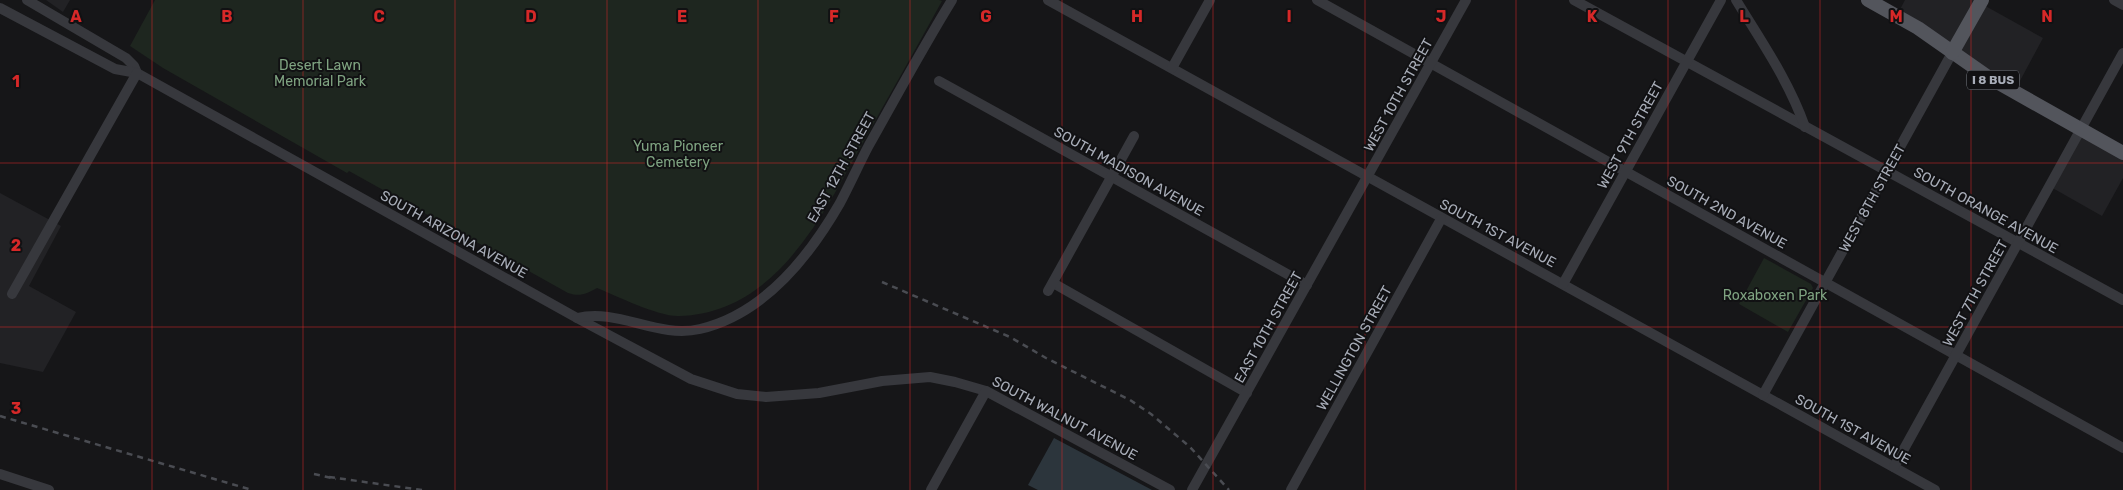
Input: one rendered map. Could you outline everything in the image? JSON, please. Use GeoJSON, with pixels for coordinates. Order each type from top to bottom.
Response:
{"type":"FeatureCollection","features":[{"type":"Feature","properties":{"kind":"main road","name":"I 8 BUS"},"geometry":{"type":"LineString","coordinates":[[1868,0],[1918,28],[1988,77],[2123,153]]}},
{"type":"Feature","properties":{"kind":"main road","name":"WEST 8TH STREET"},"geometry":{"type":"LineString","coordinates":[[1952,53],[1982,0]]}},
{"type":"Feature","properties":{"kind":"street","name":"SOUTH ARIZONA AVENUE"},"geometry":{"type":"LineString","coordinates":[[27,0],[126,58],[134,66],[137,73]]}},
{"type":"Feature","properties":{"kind":"street","name":"EAST 12TH STREET"},"geometry":{"type":"LineString","coordinates":[[578,318],[600,316],[659,330],[681,332],[700,329],[720,323],[754,305],[786,279],[839,204],[868,148],[952,0]]}},
{"type":"Feature","properties":{"kind":"street","name":"SOUTH 1ST AVENUE"},"geometry":{"type":"LineString","coordinates":[[1048,0],[1935,490]]}},
{"type":"Feature","properties":{"kind":"street"},"geometry":{"type":"LineString","coordinates":[[1172,68],[1210,0]]}},
{"type":"Feature","properties":{"kind":"street","name":"SOUTH 2ND AVENUE"},"geometry":{"type":"LineString","coordinates":[[1317,0],[2123,448]]}},
{"type":"Feature","properties":{"kind":"street","name":"WEST 10TH STREET"},"geometry":{"type":"LineString","coordinates":[[1368,177],[1466,0]]}},
{"type":"Feature","properties":{"kind":"street","name":"SOUTH ORANGE AVENUE"},"geometry":{"type":"LineString","coordinates":[[1574,0],[2123,300]]}},
{"type":"Feature","properties":{"kind":"street","name":"WEST 9TH STREET"},"geometry":{"type":"LineString","coordinates":[[1563,284],[1720,0]]}},
{"type":"Feature","properties":{"kind":"street"},"geometry":{"type":"LineString","coordinates":[[1736,0],[1783,77],[1796,101],[1805,127]]}},
{"type":"Feature","properties":{"kind":"street"},"geometry":{"type":"LineString","coordinates":[[2114,0],[2123,5]]}},
{"type":"Feature","properties":{"kind":"street","name":"SOUTH ARIZONA AVENUE"},"geometry":{"type":"LineString","coordinates":[[0,8],[115,68],[137,73],[691,379],[736,394],[766,396]]}},
{"type":"Feature","properties":{"kind":"street","name":"WEST 8TH STREET"},"geometry":{"type":"LineString","coordinates":[[1763,395],[1952,53]]}},
{"type":"Feature","properties":{"kind":"street","name":"WEST 7TH STREET"},"geometry":{"type":"LineString","coordinates":[[1894,467],[2123,53]]}},
{"type":"Feature","properties":{"kind":"street"},"geometry":{"type":"LineString","coordinates":[[12,294],[137,73]]}},
{"type":"Feature","properties":{"kind":"street","name":"SOUTH MADISON AVENUE"},"geometry":{"type":"LineString","coordinates":[[939,82],[1307,285]]}},
{"type":"Feature","properties":{"kind":"street"},"geometry":{"type":"LineString","coordinates":[[1134,136],[1050,287],[1247,393]]}},
{"type":"Feature","properties":{"kind":"street","name":"EAST 10TH STREET"},"geometry":{"type":"LineString","coordinates":[[1192,490],[1368,177]]}},
{"type":"Feature","properties":{"kind":"street","name":"WELLINGTON STREET"},"geometry":{"type":"LineString","coordinates":[[1291,490],[1441,218]]}},
{"type":"Feature","properties":{"kind":"street","name":"SOUTH WALNUT AVENUE"},"geometry":{"type":"LineString","coordinates":[[766,396],[819,393],[882,382],[930,377],[986,391],[1170,490]]}},
{"type":"Feature","properties":{"kind":"street"},"geometry":{"type":"LineString","coordinates":[[931,490],[986,391]]}},
{"type":"Feature","properties":{"kind":"street"},"geometry":{"type":"LineString","coordinates":[[0,474],[49,490]]}},
{"type":"Feature","properties":{"kind":"shaded area"},"geometry":{"type":"Polygon","coordinates":[[[46,0],[70,0],[63,12],[46,0]]]}},
{"type":"Feature","properties":{"kind":"shaded area"},"geometry":{"type":"Polygon","coordinates":[[[1905,0],[1982,0],[1980,3],[2043,38],[2014,92],[1988,77],[1897,15],[1905,0]]]}},
{"type":"Feature","properties":{"kind":"shaded area"},"geometry":{"type":"Polygon","coordinates":[[[2081,129],[2123,153],[2123,178],[2102,216],[2049,186],[2081,129]]]}},
{"type":"Feature","properties":{"kind":"shaded area"},"geometry":{"type":"Polygon","coordinates":[[[0,193],[61,226],[29,286],[76,312],[43,372],[0,363],[0,193]]]}},
{"type":"Feature","properties":{"kind":"shaded area"},"geometry":{"type":"Polygon","coordinates":[[[1054,438],[1152,490],[1038,490],[1028,485],[1054,438]]]}},
{"type":"Feature","properties":{"kind":"green space","name":"Yuma Pioneer Cemetery"},"geometry":{"type":"Polygon","coordinates":[[[155,0],[942,1],[833,196],[794,253],[771,278],[744,297],[714,311],[679,316],[650,310],[597,288],[583,294],[568,293],[349,171],[347,173],[163,68],[130,46],[155,0]]]}},
{"type":"Feature","properties":{"kind":"green space","name":"Roxaboxen Park"},"geometry":{"type":"Polygon","coordinates":[[[1764,258],[1811,284],[1813,288],[1788,332],[1739,304],[1764,258]]]}},
{"type":"Feature","properties":{"kind":"railway"},"geometry":{"type":"LineString","coordinates":[[882,282],[1010,337],[1046,358],[1130,400],[1151,414],[1190,447],[1229,490]]}},
{"type":"Feature","properties":{"kind":"railway"},"geometry":{"type":"LineString","coordinates":[[0,416],[252,490]]}},
{"type":"Feature","properties":{"kind":"railway"},"geometry":{"type":"LineString","coordinates":[[314,474],[336,479]]}},
{"type":"Feature","properties":{"kind":"railway"},"geometry":{"type":"LineString","coordinates":[[329,477],[422,490]]}},
{"type":"Feature","properties":{"kind":"park label","name":"Desert Lawn Memorial Park"},"geometry":{"type":"Point","coordinates":[320,74]}}]}
